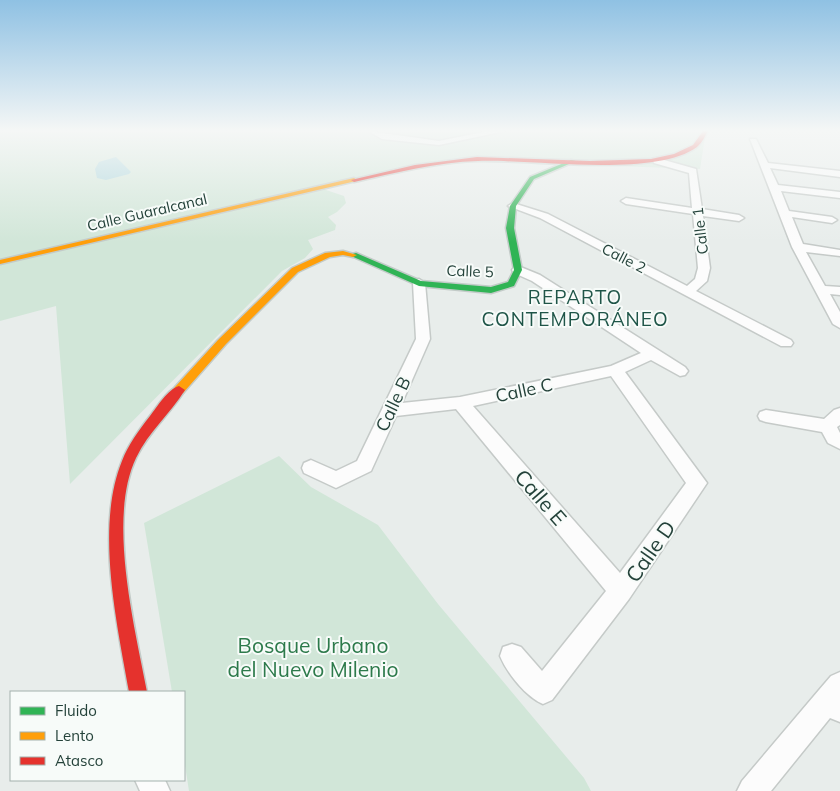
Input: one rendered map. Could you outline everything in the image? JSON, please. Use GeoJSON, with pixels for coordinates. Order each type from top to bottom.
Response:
{"type":"FeatureCollection","features":[{"type":"Feature","properties":{"kind":"street","name":"Calle Guaralcanal"},"geometry":{"type":"LineString","coordinates":[[0,262],[278,196],[409,168]]}},
{"type":"Feature","properties":{"kind":"street"},"geometry":{"type":"LineString","coordinates":[[512,206],[532,178],[556,168]]}},
{"type":"Feature","properties":{"kind":"street","name":"Calle 1"},"geometry":{"type":"LineString","coordinates":[[685,168],[693,171],[704,268],[701,281],[688,291]]}},
{"type":"Feature","properties":{"kind":"street"},"geometry":{"type":"LineString","coordinates":[[766,168],[798,247],[840,324]]}},
{"type":"Feature","properties":{"kind":"street"},"geometry":{"type":"LineString","coordinates":[[789,168],[840,174]]}},
{"type":"Feature","properties":{"kind":"street"},"geometry":{"type":"LineString","coordinates":[[775,187],[840,195]]}},
{"type":"Feature","properties":{"kind":"street"},"geometry":{"type":"LineString","coordinates":[[626,201],[739,218]]}},
{"type":"Feature","properties":{"kind":"street","name":"Calle 5"},"geometry":{"type":"LineString","coordinates":[[138,691],[116,533],[120,483],[139,438],[195,372],[294,270],[304,265],[339,252],[350,254],[419,283],[492,290],[511,284],[518,270],[510,228],[512,206]]}},
{"type":"Feature","properties":{"kind":"street","name":"Calle 2"},"geometry":{"type":"LineString","coordinates":[[512,206],[544,216],[786,343]]}},
{"type":"Feature","properties":{"kind":"street"},"geometry":{"type":"LineString","coordinates":[[784,213],[832,220]]}},
{"type":"Feature","properties":{"kind":"street"},"geometry":{"type":"LineString","coordinates":[[798,247],[840,253]]}},
{"type":"Feature","properties":{"kind":"street"},"geometry":{"type":"LineString","coordinates":[[518,270],[536,278],[680,371]]}},
{"type":"Feature","properties":{"kind":"street","name":"Calle B"},"geometry":{"type":"LineString","coordinates":[[311,468],[336,480],[364,466],[423,339],[419,283]]}},
{"type":"Feature","properties":{"kind":"street"},"geometry":{"type":"LineString","coordinates":[[821,289],[840,291]]}},
{"type":"Feature","properties":{"kind":"street","name":"Calle C"},"geometry":{"type":"LineString","coordinates":[[391,410],[460,403],[615,370],[653,354]]}},
{"type":"Feature","properties":{"kind":"street","name":"Calle D"},"geometry":{"type":"LineString","coordinates":[[512,656],[543,691],[622,591],[697,483],[615,370]]}},
{"type":"Feature","properties":{"kind":"street","name":"Calle E"},"geometry":{"type":"LineString","coordinates":[[460,403],[622,591]]}},
{"type":"Feature","properties":{"kind":"street"},"geometry":{"type":"LineString","coordinates":[[766,416],[834,420],[834,438],[840,442]]}},
{"type":"Feature","properties":{"kind":"street"},"geometry":{"type":"LineString","coordinates":[[752,791],[836,698]]}},
{"type":"Feature","properties":{"kind":"green space"},"geometry":{"type":"Polygon","coordinates":[[[0,168],[406,168],[320,188],[344,196],[346,203],[337,212],[328,217],[336,225],[335,230],[308,240],[313,249],[305,258],[282,271],[70,484],[56,306],[0,321],[0,168]]]}},
{"type":"Feature","properties":{"kind":"green space"},"geometry":{"type":"Polygon","coordinates":[[[669,168],[700,168],[700,169],[669,168]]]}},
{"type":"Feature","properties":{"kind":"green space","name":"Bosque Urbano del Nuevo Milenio"},"geometry":{"type":"Polygon","coordinates":[[[279,456],[311,487],[378,525],[438,604],[584,778],[591,791],[189,791],[185,765],[185,691],[172,691],[144,523],[279,456]]]}},
{"type":"Feature","properties":{"kind":"water"},"geometry":{"type":"Polygon","coordinates":[[[127,168],[131,172],[106,180],[97,178],[95,169],[127,168]]]}},
{"type":"Feature","properties":{"kind":"traffic: fast"},"geometry":{"type":"LineString","coordinates":[[353,255],[419,283],[491,290],[511,284],[518,270],[510,228],[513,206],[532,178],[556,168]]}},
{"type":"Feature","properties":{"kind":"traffic: slow"},"geometry":{"type":"LineString","coordinates":[[0,262],[354,180]]}},
{"type":"Feature","properties":{"kind":"traffic: slow"},"geometry":{"type":"LineString","coordinates":[[179,390],[222,342],[295,270],[328,255],[343,253],[353,255]]}},
{"type":"Feature","properties":{"kind":"traffic: jam"},"geometry":{"type":"LineString","coordinates":[[354,180],[412,168]]}},
{"type":"Feature","properties":{"kind":"traffic: jam"},"geometry":{"type":"LineString","coordinates":[[138,691],[120,575],[117,514],[121,486],[128,461],[144,433],[179,390]]}},
{"type":"Feature","properties":{"kind":"district","name":"REPARTO CONTEMPORÁNEO"},"geometry":{"type":"Point","coordinates":[575,308]}}]}
